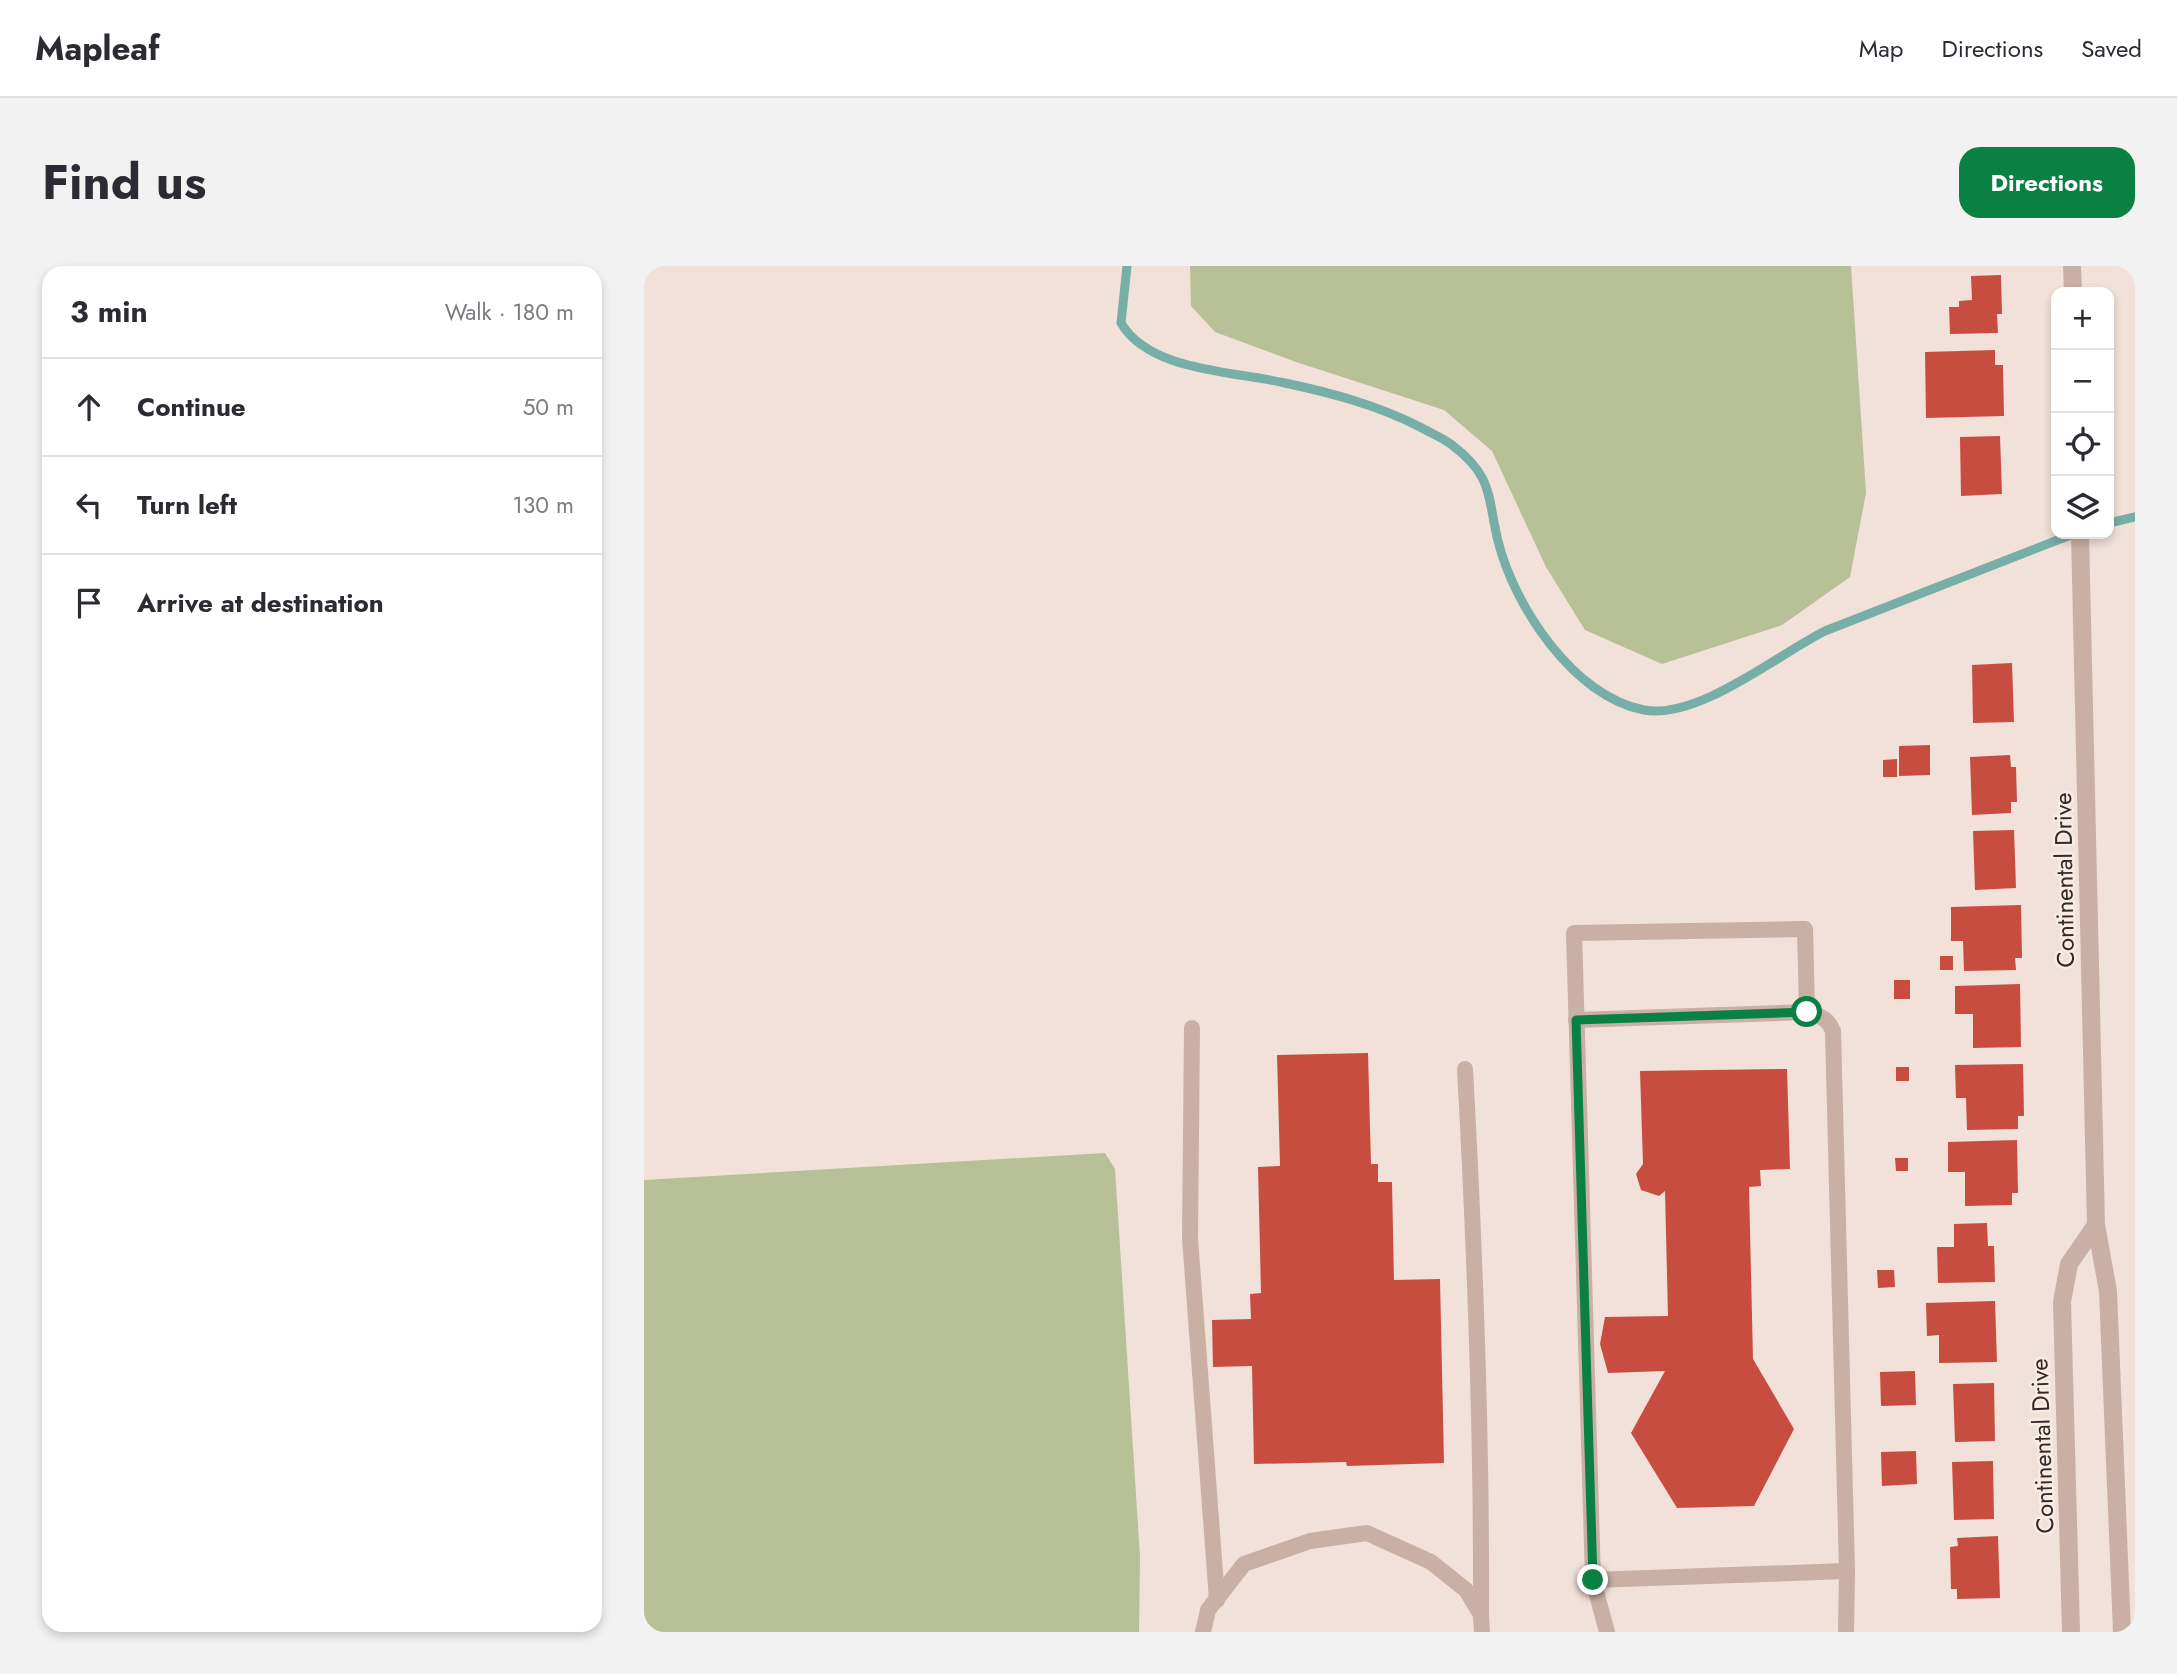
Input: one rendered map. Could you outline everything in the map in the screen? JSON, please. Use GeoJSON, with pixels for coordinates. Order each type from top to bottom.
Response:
{"type":"FeatureCollection","features":[{"type":"Feature","properties":{"kind":"street"},"geometry":{"type":"LineString","coordinates":[[2072,266],[2073,287]]}},
{"type":"Feature","properties":{"kind":"street","name":"Continental Drive"},"geometry":{"type":"LineString","coordinates":[[2080,541],[2095,1225],[2108,1291],[2122,1632]]}},
{"type":"Feature","properties":{"kind":"street","name":"Continental Drive"},"geometry":{"type":"LineString","coordinates":[[2071,1632],[2062,1302],[2069,1264],[2095,1225]]}},
{"type":"Feature","properties":{"kind":"lane"},"geometry":{"type":"LineString","coordinates":[[1607,1632],[1593,1580],[1574,933],[1805,929],[1807,1012]]}},
{"type":"Feature","properties":{"kind":"lane"},"geometry":{"type":"LineString","coordinates":[[1576,1020],[1807,1012],[1829,1022],[1833,1031],[1847,1571],[1846,1632]]}},
{"type":"Feature","properties":{"kind":"lane"},"geometry":{"type":"LineString","coordinates":[[1192,1028],[1191,1238],[1217,1600]]}},
{"type":"Feature","properties":{"kind":"lane"},"geometry":{"type":"LineString","coordinates":[[1465,1069],[1478,1302],[1482,1632]]}},
{"type":"Feature","properties":{"kind":"lane"},"geometry":{"type":"LineString","coordinates":[[1203,1632],[1208,1610],[1244,1564],[1310,1541],[1367,1533],[1431,1562],[1466,1590],[1481,1615]]}},
{"type":"Feature","properties":{"kind":"lane"},"geometry":{"type":"LineString","coordinates":[[1593,1580],[1847,1571]]}},
{"type":"Feature","properties":{"kind":"green space"},"geometry":{"type":"Polygon","coordinates":[[[1190,266],[1851,266],[1866,493],[1850,577],[1782,625],[1662,664],[1585,630],[1546,567],[1492,451],[1444,410],[1296,362],[1215,332],[1191,306],[1190,266]]]}},
{"type":"Feature","properties":{"kind":"green space"},"geometry":{"type":"Polygon","coordinates":[[[1105,1153],[1115,1169],[1140,1557],[1139,1632],[644,1632],[644,1180],[1105,1153]]]}},
{"type":"Feature","properties":{"kind":"building"},"geometry":{"type":"Polygon","coordinates":[[[2001,275],[2002,314],[1997,314],[1998,333],[1950,334],[1949,307],[1959,307],[1959,301],[1972,300],[1971,276],[2001,275]]]}},
{"type":"Feature","properties":{"kind":"building"},"geometry":{"type":"Polygon","coordinates":[[[1995,350],[1995,365],[2003,365],[2004,416],[1926,418],[1925,352],[1995,350]]]}},
{"type":"Feature","properties":{"kind":"building"},"geometry":{"type":"Polygon","coordinates":[[[2000,436],[2002,494],[1961,496],[1960,437],[2000,436]]]}},
{"type":"Feature","properties":{"kind":"building"},"geometry":{"type":"Polygon","coordinates":[[[2012,663],[2014,722],[1973,723],[1972,665],[2012,663]]]}},
{"type":"Feature","properties":{"kind":"building"},"geometry":{"type":"Polygon","coordinates":[[[1930,745],[1930,775],[1899,776],[1899,746],[1930,745]]]}},
{"type":"Feature","properties":{"kind":"building"},"geometry":{"type":"Polygon","coordinates":[[[2010,755],[2011,767],[2016,767],[2017,802],[2011,802],[2011,813],[1972,815],[1970,757],[2010,755]]]}},
{"type":"Feature","properties":{"kind":"building"},"geometry":{"type":"Polygon","coordinates":[[[1897,759],[1897,777],[1883,777],[1883,760],[1897,759]]]}},
{"type":"Feature","properties":{"kind":"building"},"geometry":{"type":"Polygon","coordinates":[[[2014,830],[2016,888],[1975,890],[1973,831],[2014,830]]]}},
{"type":"Feature","properties":{"kind":"building"},"geometry":{"type":"Polygon","coordinates":[[[2021,905],[2022,958],[2015,958],[2016,970],[1964,971],[1963,941],[1951,941],[1951,907],[2021,905]]]}},
{"type":"Feature","properties":{"kind":"building"},"geometry":{"type":"Polygon","coordinates":[[[1940,956],[1953,956],[1953,970],[1940,970],[1940,956]]]}},
{"type":"Feature","properties":{"kind":"building"},"geometry":{"type":"Polygon","coordinates":[[[1894,980],[1910,980],[1910,999],[1894,999],[1894,980]]]}},
{"type":"Feature","properties":{"kind":"building"},"geometry":{"type":"Polygon","coordinates":[[[2020,984],[2021,1047],[1973,1048],[1973,1014],[1955,1014],[1955,986],[2020,984]]]}},
{"type":"Feature","properties":{"kind":"building"},"geometry":{"type":"Polygon","coordinates":[[[1368,1053],[1371,1164],[1378,1164],[1378,1182],[1392,1182],[1394,1280],[1440,1279],[1444,1463],[1347,1466],[1346,1462],[1254,1464],[1252,1366],[1213,1367],[1212,1320],[1251,1319],[1250,1294],[1261,1293],[1258,1167],[1280,1166],[1277,1055],[1368,1053]]]}},
{"type":"Feature","properties":{"kind":"building"},"geometry":{"type":"Polygon","coordinates":[[[2023,1064],[2024,1116],[2018,1116],[2018,1129],[1967,1130],[1966,1098],[1956,1098],[1955,1065],[2023,1064]]]}},
{"type":"Feature","properties":{"kind":"building"},"geometry":{"type":"Polygon","coordinates":[[[1896,1067],[1909,1067],[1909,1081],[1896,1081],[1896,1067]]]}},
{"type":"Feature","properties":{"kind":"building"},"geometry":{"type":"Polygon","coordinates":[[[1787,1069],[1790,1169],[1760,1170],[1761,1186],[1749,1187],[1753,1359],[1794,1429],[1754,1506],[1677,1508],[1631,1433],[1665,1371],[1608,1373],[1600,1344],[1605,1317],[1668,1316],[1665,1191],[1659,1196],[1641,1190],[1636,1174],[1643,1164],[1640,1071],[1787,1069]]]}},
{"type":"Feature","properties":{"kind":"building"},"geometry":{"type":"Polygon","coordinates":[[[2017,1140],[2018,1193],[2012,1193],[2012,1205],[1965,1206],[1965,1172],[1948,1172],[1948,1142],[2017,1140]]]}},
{"type":"Feature","properties":{"kind":"building"},"geometry":{"type":"Polygon","coordinates":[[[1895,1158],[1908,1158],[1908,1171],[1896,1171],[1895,1158]]]}},
{"type":"Feature","properties":{"kind":"building"},"geometry":{"type":"Polygon","coordinates":[[[1987,1223],[1988,1246],[1994,1246],[1995,1282],[1938,1283],[1937,1247],[1954,1247],[1954,1224],[1987,1223]]]}},
{"type":"Feature","properties":{"kind":"building"},"geometry":{"type":"Polygon","coordinates":[[[1877,1270],[1894,1270],[1895,1287],[1878,1288],[1877,1270]]]}},
{"type":"Feature","properties":{"kind":"building"},"geometry":{"type":"Polygon","coordinates":[[[1995,1301],[1997,1362],[1939,1363],[1939,1335],[1927,1336],[1926,1303],[1995,1301]]]}},
{"type":"Feature","properties":{"kind":"building"},"geometry":{"type":"Polygon","coordinates":[[[1915,1371],[1916,1405],[1881,1406],[1880,1372],[1915,1371]]]}},
{"type":"Feature","properties":{"kind":"building"},"geometry":{"type":"Polygon","coordinates":[[[1994,1383],[1995,1441],[1955,1442],[1953,1384],[1994,1383]]]}},
{"type":"Feature","properties":{"kind":"building"},"geometry":{"type":"Polygon","coordinates":[[[1916,1451],[1917,1484],[1882,1486],[1881,1452],[1916,1451]]]}},
{"type":"Feature","properties":{"kind":"building"},"geometry":{"type":"Polygon","coordinates":[[[1993,1461],[1994,1519],[1954,1520],[1952,1462],[1993,1461]]]}},
{"type":"Feature","properties":{"kind":"building"},"geometry":{"type":"Polygon","coordinates":[[[1998,1536],[2000,1598],[1957,1599],[1957,1589],[1951,1589],[1950,1547],[1958,1546],[1957,1538],[1998,1536]]]}},
{"type":"Feature","properties":{"kind":"waterway"},"geometry":{"type":"LineString","coordinates":[[1127,266],[1121,323],[1134,339],[1152,351],[1195,367],[1303,387],[1371,406],[1437,436],[1466,456],[1487,488],[1506,566],[1533,620],[1571,668],[1594,687],[1618,702],[1644,710],[1665,710],[1712,696],[1825,631],[2060,539]]}},
{"type":"Feature","properties":{"kind":"waterway"},"geometry":{"type":"LineString","coordinates":[[2114,522],[2135,517]]}},
{"type":"Feature","properties":{"kind":"route"},"geometry":{"type":"LineString","coordinates":[[1593,1580],[1576,1020],[1807,1012]]}}]}
